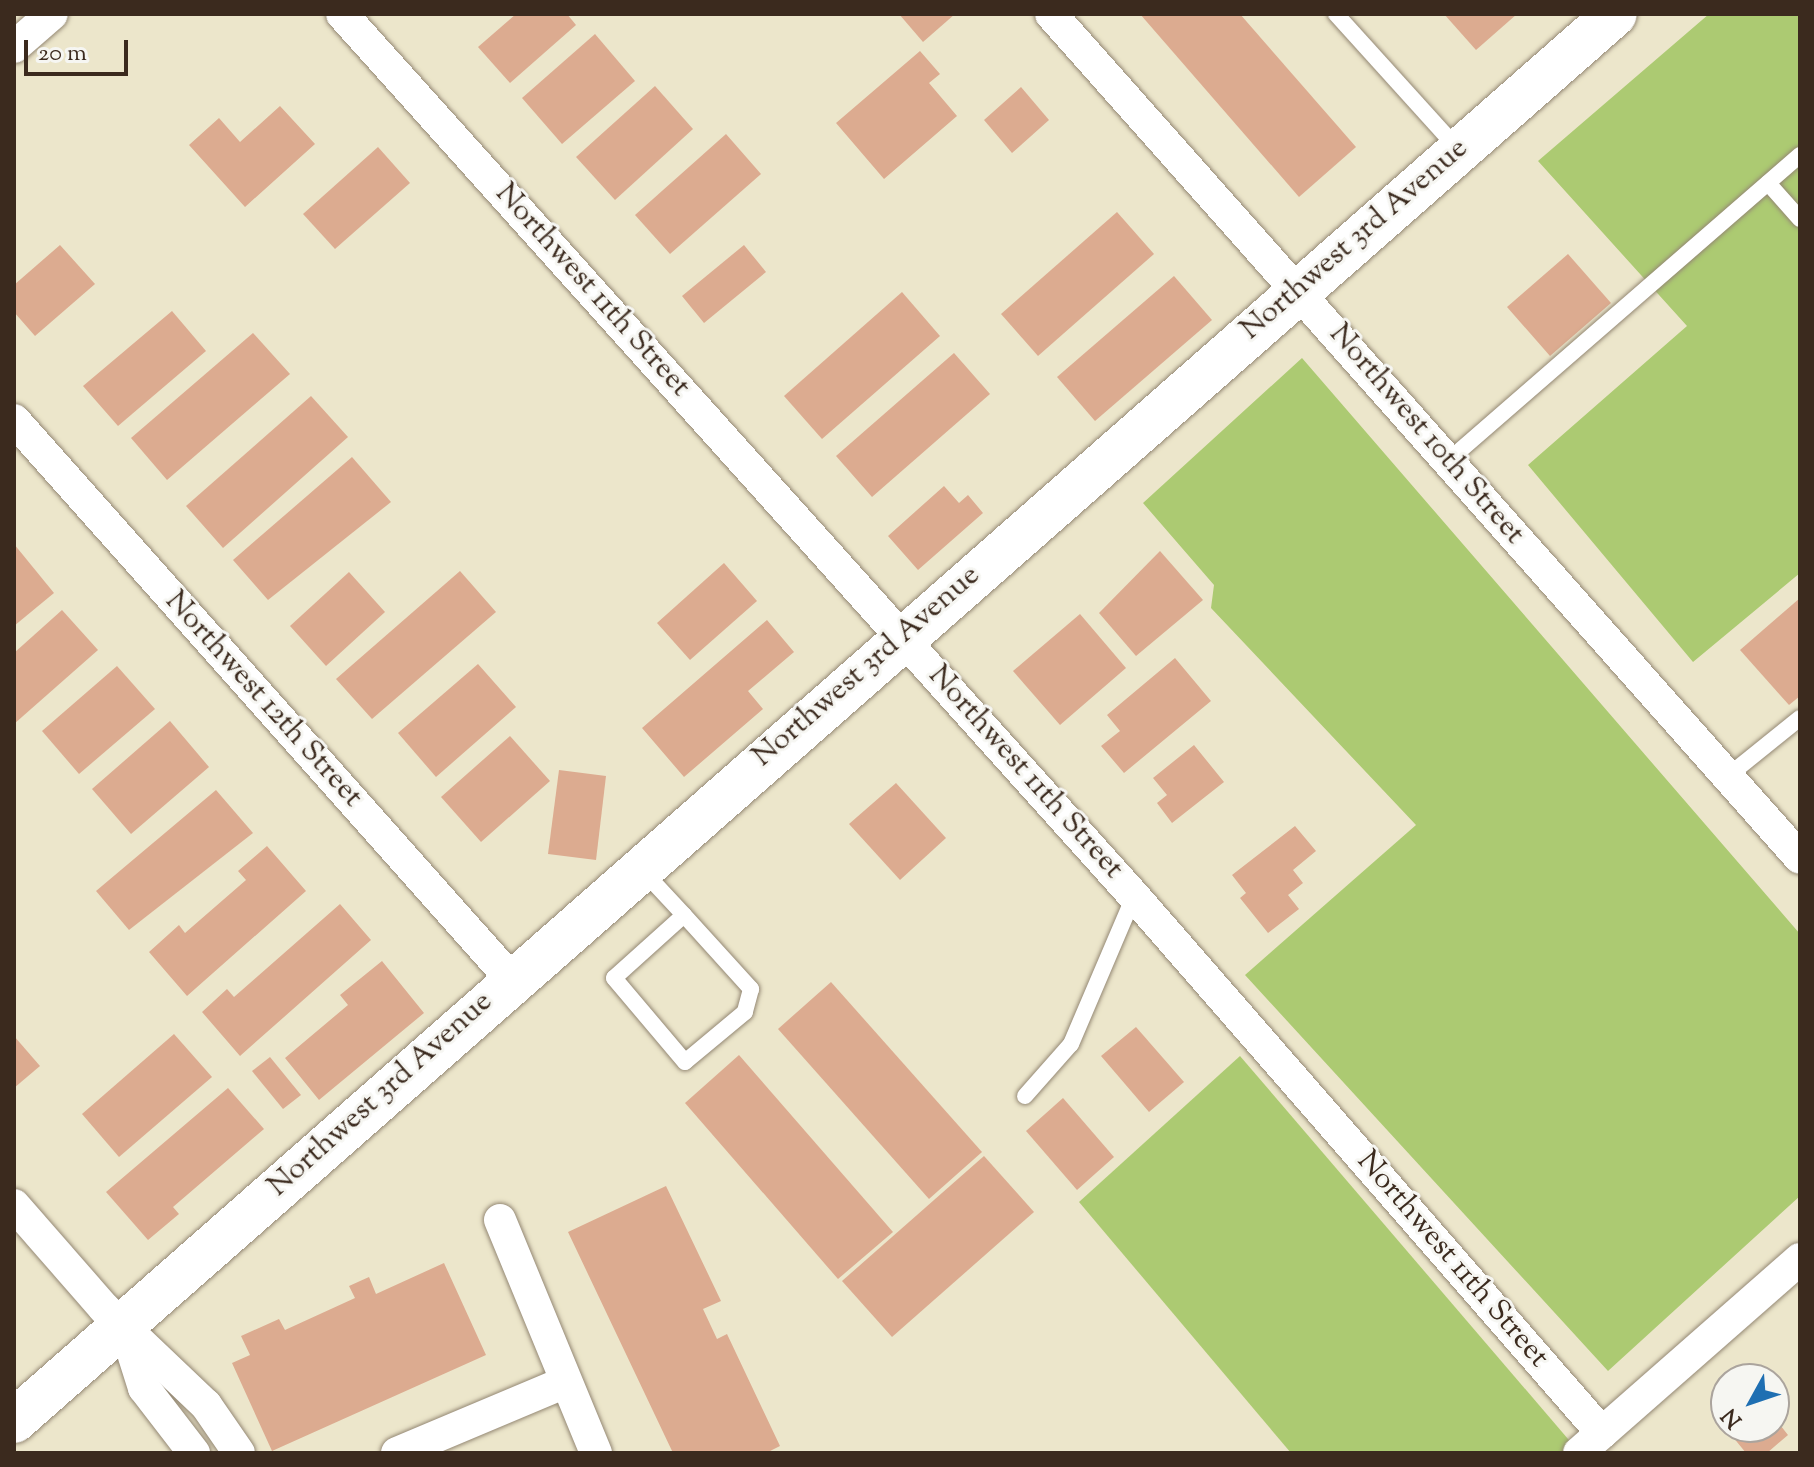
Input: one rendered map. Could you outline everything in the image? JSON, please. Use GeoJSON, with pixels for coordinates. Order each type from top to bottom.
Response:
{"type":"FeatureCollection","features":[{"type":"Feature","properties":{"kind":"street"},"geometry":{"type":"LineString","coordinates":[[14,47],[52,14]]}},
{"type":"Feature","properties":{"kind":"street","name":"Northwest 11th Street"},"geometry":{"type":"LineString","coordinates":[[342,14],[1134,896],[1591,1443]]}},
{"type":"Feature","properties":{"kind":"street","name":"Northwest 10th Street"},"geometry":{"type":"LineString","coordinates":[[1051,14],[1800,858]]}},
{"type":"Feature","properties":{"kind":"street","name":"Northwest 3rd Avenue"},"geometry":{"type":"LineString","coordinates":[[14,1421],[902,635],[1615,14]]}},
{"type":"Feature","properties":{"kind":"street","name":"Northwest 12th Street"},"geometry":{"type":"LineString","coordinates":[[14,420],[511,979]]}},
{"type":"Feature","properties":{"kind":"street"},"geometry":{"type":"LineString","coordinates":[[14,1205],[124,1325],[206,1405],[239,1453]]}},
{"type":"Feature","properties":{"kind":"street"},"geometry":{"type":"LineString","coordinates":[[500,1220],[596,1453]]}},
{"type":"Feature","properties":{"kind":"street"},"geometry":{"type":"LineString","coordinates":[[1591,1443],[1800,1259]]}},
{"type":"Feature","properties":{"kind":"street"},"geometry":{"type":"LineString","coordinates":[[124,1325],[144,1388],[194,1453]]}},
{"type":"Feature","properties":{"kind":"street"},"geometry":{"type":"LineString","coordinates":[[397,1453],[566,1382]]}},
{"type":"Feature","properties":{"kind":"lane"},"geometry":{"type":"LineString","coordinates":[[1336,14],[1459,150]]}},
{"type":"Feature","properties":{"kind":"lane"},"geometry":{"type":"LineString","coordinates":[[1449,460],[1800,155]]}},
{"type":"Feature","properties":{"kind":"lane"},"geometry":{"type":"LineString","coordinates":[[1768,183],[1800,219]]}},
{"type":"Feature","properties":{"kind":"lane"},"geometry":{"type":"LineString","coordinates":[[1728,776],[1796,714],[1800,718]]}},
{"type":"Feature","properties":{"kind":"lane"},"geometry":{"type":"LineString","coordinates":[[639,867],[684,915],[751,989],[745,1012],[685,1062],[614,978],[684,915]]}},
{"type":"Feature","properties":{"kind":"lane"},"geometry":{"type":"LineString","coordinates":[[1025,1096],[1071,1044],[1134,896]]}},
{"type":"Feature","properties":{"kind":"green space"},"geometry":{"type":"Polygon","coordinates":[[[1709,14],[1800,14],[1800,573],[1693,662],[1528,465],[1687,326],[1538,161],[1709,14]]]}},
{"type":"Feature","properties":{"kind":"green space"},"geometry":{"type":"Polygon","coordinates":[[[1302,358],[1800,934],[1800,1196],[1608,1371],[1245,975],[1416,825],[1211,608],[1214,585],[1143,503],[1302,358]]]}},
{"type":"Feature","properties":{"kind":"green space"},"geometry":{"type":"Polygon","coordinates":[[[1240,1056],[1580,1453],[1291,1453],[1079,1202],[1240,1056]]]}},
{"type":"Feature","properties":{"kind":"building"},"geometry":{"type":"Polygon","coordinates":[[[516,14],[567,14],[576,25],[510,83],[478,47],[516,14]]]}},
{"type":"Feature","properties":{"kind":"building"},"geometry":{"type":"Polygon","coordinates":[[[899,14],[955,14],[923,42],[899,14]]]}},
{"type":"Feature","properties":{"kind":"building"},"geometry":{"type":"Polygon","coordinates":[[[1140,14],[1240,14],[1356,147],[1299,197],[1140,14]]]}},
{"type":"Feature","properties":{"kind":"building"},"geometry":{"type":"Polygon","coordinates":[[[1444,14],[1517,14],[1476,50],[1444,14]]]}},
{"type":"Feature","properties":{"kind":"building"},"geometry":{"type":"Polygon","coordinates":[[[595,34],[635,81],[562,144],[522,98],[595,34]]]}},
{"type":"Feature","properties":{"kind":"building"},"geometry":{"type":"Polygon","coordinates":[[[920,51],[940,74],[929,83],[957,116],[884,179],[836,123],[920,51]]]}},
{"type":"Feature","properties":{"kind":"building"},"geometry":{"type":"Polygon","coordinates":[[[655,86],[693,129],[615,200],[576,157],[655,86]]]}},
{"type":"Feature","properties":{"kind":"building"},"geometry":{"type":"Polygon","coordinates":[[[1021,87],[1049,120],[1012,153],[984,120],[1021,87]]]}},
{"type":"Feature","properties":{"kind":"building"},"geometry":{"type":"Polygon","coordinates":[[[280,106],[315,144],[245,207],[189,145],[219,118],[240,142],[280,106]]]}},
{"type":"Feature","properties":{"kind":"building"},"geometry":{"type":"Polygon","coordinates":[[[726,134],[761,174],[670,254],[635,215],[726,134]]]}},
{"type":"Feature","properties":{"kind":"building"},"geometry":{"type":"Polygon","coordinates":[[[378,147],[410,183],[335,249],[303,214],[378,147]]]}},
{"type":"Feature","properties":{"kind":"building"},"geometry":{"type":"Polygon","coordinates":[[[1117,212],[1154,254],[1038,356],[1001,314],[1117,212]]]}},
{"type":"Feature","properties":{"kind":"building"},"geometry":{"type":"Polygon","coordinates":[[[60,245],[95,284],[35,336],[14,312],[14,285],[60,245]]]}},
{"type":"Feature","properties":{"kind":"building"},"geometry":{"type":"Polygon","coordinates":[[[744,245],[766,272],[704,323],[682,296],[744,245]]]}},
{"type":"Feature","properties":{"kind":"building"},"geometry":{"type":"Polygon","coordinates":[[[1568,254],[1611,303],[1550,356],[1507,307],[1568,254]]]}},
{"type":"Feature","properties":{"kind":"building"},"geometry":{"type":"Polygon","coordinates":[[[1174,276],[1212,320],[1095,421],[1057,377],[1174,276]]]}},
{"type":"Feature","properties":{"kind":"building"},"geometry":{"type":"Polygon","coordinates":[[[902,292],[940,336],[822,439],[784,396],[902,292]]]}},
{"type":"Feature","properties":{"kind":"building"},"geometry":{"type":"Polygon","coordinates":[[[172,311],[206,351],[118,426],[83,386],[172,311]]]}},
{"type":"Feature","properties":{"kind":"building"},"geometry":{"type":"Polygon","coordinates":[[[253,333],[290,374],[167,480],[131,438],[253,333]]]}},
{"type":"Feature","properties":{"kind":"building"},"geometry":{"type":"Polygon","coordinates":[[[954,353],[990,394],[872,497],[836,456],[954,353]]]}},
{"type":"Feature","properties":{"kind":"building"},"geometry":{"type":"Polygon","coordinates":[[[311,396],[348,437],[223,548],[186,506],[311,396]]]}},
{"type":"Feature","properties":{"kind":"building"},"geometry":{"type":"Polygon","coordinates":[[[352,457],[391,502],[268,600],[233,560],[352,457]]]}},
{"type":"Feature","properties":{"kind":"building"},"geometry":{"type":"Polygon","coordinates":[[[944,486],[959,503],[968,495],[983,513],[918,570],[888,536],[944,486]]]}},
{"type":"Feature","properties":{"kind":"building"},"geometry":{"type":"Polygon","coordinates":[[[14,544],[54,593],[14,626],[14,544]]]}},
{"type":"Feature","properties":{"kind":"building"},"geometry":{"type":"Polygon","coordinates":[[[1160,551],[1203,600],[1136,656],[1099,613],[1160,551]]]}},
{"type":"Feature","properties":{"kind":"building"},"geometry":{"type":"Polygon","coordinates":[[[724,563],[757,601],[690,660],[657,623],[724,563]]]}},
{"type":"Feature","properties":{"kind":"building"},"geometry":{"type":"Polygon","coordinates":[[[460,571],[496,612],[372,719],[336,679],[460,571]]]}},
{"type":"Feature","properties":{"kind":"building"},"geometry":{"type":"Polygon","coordinates":[[[349,572],[385,612],[326,666],[290,626],[349,572]]]}},
{"type":"Feature","properties":{"kind":"building"},"geometry":{"type":"Polygon","coordinates":[[[1800,598],[1800,696],[1789,705],[1740,650],[1800,598]]]}},
{"type":"Feature","properties":{"kind":"building"},"geometry":{"type":"Polygon","coordinates":[[[62,610],[98,650],[14,724],[14,653],[62,610]]]}},
{"type":"Feature","properties":{"kind":"building"},"geometry":{"type":"Polygon","coordinates":[[[1080,614],[1126,668],[1060,725],[1013,671],[1080,614]]]}},
{"type":"Feature","properties":{"kind":"building"},"geometry":{"type":"Polygon","coordinates":[[[767,620],[794,652],[748,691],[763,709],[684,777],[642,728],[767,620]]]}},
{"type":"Feature","properties":{"kind":"building"},"geometry":{"type":"Polygon","coordinates":[[[1175,658],[1211,701],[1124,773],[1101,746],[1120,731],[1107,715],[1175,658]]]}},
{"type":"Feature","properties":{"kind":"building"},"geometry":{"type":"Polygon","coordinates":[[[478,664],[516,707],[436,777],[398,733],[478,664]]]}},
{"type":"Feature","properties":{"kind":"building"},"geometry":{"type":"Polygon","coordinates":[[[117,666],[155,709],[79,774],[42,731],[117,666]]]}},
{"type":"Feature","properties":{"kind":"building"},"geometry":{"type":"Polygon","coordinates":[[[170,721],[209,767],[131,834],[92,789],[170,721]]]}},
{"type":"Feature","properties":{"kind":"building"},"geometry":{"type":"Polygon","coordinates":[[[510,736],[550,781],[481,842],[441,797],[510,736]]]}},
{"type":"Feature","properties":{"kind":"building"},"geometry":{"type":"Polygon","coordinates":[[[1194,745],[1224,782],[1172,823],[1157,803],[1167,795],[1153,778],[1194,745]]]}},
{"type":"Feature","properties":{"kind":"building"},"geometry":{"type":"Polygon","coordinates":[[[559,770],[606,776],[596,860],[548,854],[559,770]]]}},
{"type":"Feature","properties":{"kind":"building"},"geometry":{"type":"Polygon","coordinates":[[[896,783],[946,838],[900,880],[849,824],[896,783]]]}},
{"type":"Feature","properties":{"kind":"building"},"geometry":{"type":"Polygon","coordinates":[[[216,790],[253,833],[129,930],[96,891],[216,790]]]}},
{"type":"Feature","properties":{"kind":"building"},"geometry":{"type":"Polygon","coordinates":[[[1295,826],[1316,851],[1293,870],[1303,883],[1288,895],[1299,909],[1268,933],[1240,898],[1246,893],[1232,875],[1295,826]]]}},
{"type":"Feature","properties":{"kind":"building"},"geometry":{"type":"Polygon","coordinates":[[[267,846],[306,891],[187,996],[149,952],[179,925],[185,933],[246,880],[238,871],[267,846]]]}},
{"type":"Feature","properties":{"kind":"building"},"geometry":{"type":"Polygon","coordinates":[[[340,904],[371,940],[240,1056],[202,1012],[227,989],[234,997],[340,904]]]}},
{"type":"Feature","properties":{"kind":"building"},"geometry":{"type":"Polygon","coordinates":[[[382,961],[424,1013],[319,1100],[285,1058],[348,1005],[340,995],[382,961]]]}},
{"type":"Feature","properties":{"kind":"building"},"geometry":{"type":"Polygon","coordinates":[[[831,982],[982,1152],[929,1199],[778,1029],[831,982]]]}},
{"type":"Feature","properties":{"kind":"building"},"geometry":{"type":"Polygon","coordinates":[[[1136,1027],[1184,1082],[1149,1112],[1101,1056],[1136,1027]]]}},
{"type":"Feature","properties":{"kind":"building"},"geometry":{"type":"Polygon","coordinates":[[[174,1034],[212,1077],[119,1157],[82,1114],[174,1034]]]}},
{"type":"Feature","properties":{"kind":"building"},"geometry":{"type":"Polygon","coordinates":[[[14,1036],[40,1066],[14,1088],[14,1036]]]}},
{"type":"Feature","properties":{"kind":"building"},"geometry":{"type":"Polygon","coordinates":[[[739,1055],[893,1232],[838,1279],[685,1103],[739,1055]]]}},
{"type":"Feature","properties":{"kind":"building"},"geometry":{"type":"Polygon","coordinates":[[[270,1057],[301,1095],[283,1109],[252,1071],[270,1057]]]}},
{"type":"Feature","properties":{"kind":"building"},"geometry":{"type":"Polygon","coordinates":[[[228,1088],[264,1129],[173,1207],[179,1214],[148,1240],[106,1192],[228,1088]]]}},
{"type":"Feature","properties":{"kind":"building"},"geometry":{"type":"Polygon","coordinates":[[[1063,1098],[1114,1157],[1077,1190],[1026,1131],[1063,1098]]]}},
{"type":"Feature","properties":{"kind":"building"},"geometry":{"type":"Polygon","coordinates":[[[984,1156],[1034,1212],[892,1337],[842,1281],[984,1156]]]}},
{"type":"Feature","properties":{"kind":"building"},"geometry":{"type":"Polygon","coordinates":[[[666,1186],[721,1301],[703,1309],[717,1339],[727,1334],[780,1446],[766,1453],[673,1453],[568,1232],[666,1186]]]}},
{"type":"Feature","properties":{"kind":"building"},"geometry":{"type":"Polygon","coordinates":[[[444,1263],[486,1355],[272,1451],[232,1363],[250,1355],[241,1336],[279,1319],[285,1330],[355,1298],[349,1286],[369,1277],[376,1294],[444,1263]]]}},
{"type":"Feature","properties":{"kind":"building"},"geometry":{"type":"Polygon","coordinates":[[[1738,1443],[1779,1443],[1767,1453],[1746,1453],[1738,1443]]]}}]}
